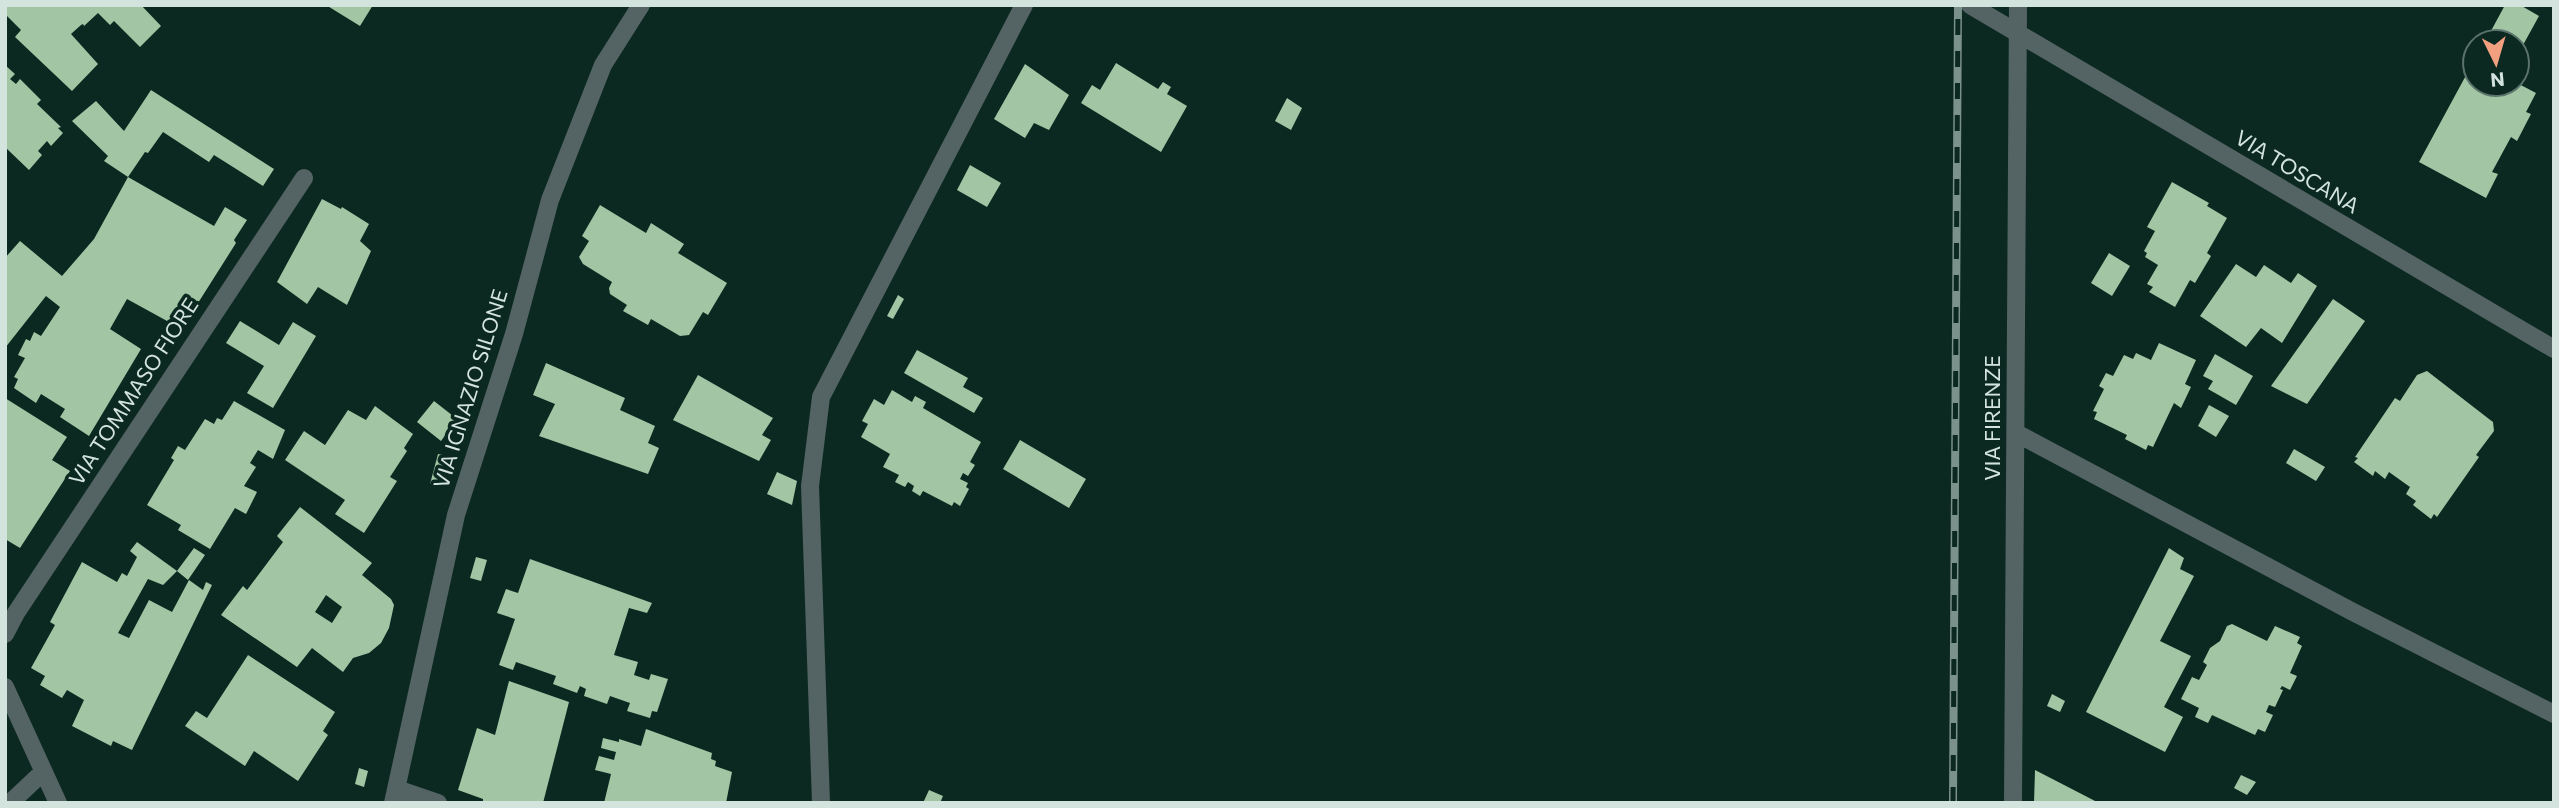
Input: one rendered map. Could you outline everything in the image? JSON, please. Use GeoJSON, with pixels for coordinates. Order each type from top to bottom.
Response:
{"type":"FeatureCollection","features":[{"type":"Feature","properties":{"kind":"street","name":"VIA IGNAZIO SILONE"},"geometry":{"type":"LineString","coordinates":[[395,796],[456,515],[514,334],[550,200],[603,65],[641,5]]}},
{"type":"Feature","properties":{"kind":"street"},"geometry":{"type":"LineString","coordinates":[[821,803],[810,486],[821,397],[1024,5]]}},
{"type":"Feature","properties":{"kind":"street","name":"VIA TOSCANA"},"geometry":{"type":"LineString","coordinates":[[1970,5],[2554,349]]}},
{"type":"Feature","properties":{"kind":"street","name":"VIA FIRENZE"},"geometry":{"type":"LineString","coordinates":[[2013,803],[2018,5]]}},
{"type":"Feature","properties":{"kind":"street","name":"VIA TOMMASO FIORE"},"geometry":{"type":"LineString","coordinates":[[5,634],[16,612],[303,178]]}},
{"type":"Feature","properties":{"kind":"street"},"geometry":{"type":"LineString","coordinates":[[2016,433],[2353,612],[2554,714]]}},
{"type":"Feature","properties":{"kind":"street"},"geometry":{"type":"LineString","coordinates":[[5,687],[58,803]]}},
{"type":"Feature","properties":{"kind":"street"},"geometry":{"type":"LineString","coordinates":[[10,803],[43,772]]}},
{"type":"Feature","properties":{"kind":"street"},"geometry":{"type":"LineString","coordinates":[[395,796],[438,803]]}},
{"type":"Feature","properties":{"kind":"building"},"geometry":{"type":"Polygon","coordinates":[[[5,5],[141,5],[161,26],[140,47],[114,21],[110,25],[98,13],[84,26],[81,25],[71,34],[98,64],[72,91],[15,37],[21,30],[5,14],[5,5]]]}},
{"type":"Feature","properties":{"kind":"building"},"geometry":{"type":"Polygon","coordinates":[[[326,5],[373,5],[360,26],[326,5]]]}},
{"type":"Feature","properties":{"kind":"building"},"geometry":{"type":"Polygon","coordinates":[[[2505,5],[2520,5],[2539,16],[2531,31],[2531,28],[2493,28],[2505,5]]]}},
{"type":"Feature","properties":{"kind":"building"},"geometry":{"type":"Polygon","coordinates":[[[1116,63],[1158,89],[1163,82],[1171,87],[1167,94],[1187,106],[1161,152],[1081,103],[1092,85],[1100,90],[1116,63]]]}},
{"type":"Feature","properties":{"kind":"building"},"geometry":{"type":"Polygon","coordinates":[[[1025,64],[1069,95],[1049,130],[1034,123],[1025,138],[994,119],[1025,64]]]}},
{"type":"Feature","properties":{"kind":"building"},"geometry":{"type":"Polygon","coordinates":[[[5,65],[15,74],[10,79],[16,84],[20,79],[41,100],[37,104],[61,127],[58,128],[63,133],[51,146],[47,141],[38,151],[42,155],[29,170],[5,147],[5,65]]]}},
{"type":"Feature","properties":{"kind":"building"},"geometry":{"type":"Polygon","coordinates":[[[2461,85],[2461,98],[2531,98],[2531,90],[2536,93],[2526,112],[2531,114],[2517,141],[2511,137],[2492,172],[2498,174],[2486,198],[2419,162],[2461,85]]]}},
{"type":"Feature","properties":{"kind":"building"},"geometry":{"type":"Polygon","coordinates":[[[151,90],[274,169],[263,186],[214,155],[209,162],[163,132],[128,177],[104,161],[108,156],[72,121],[96,101],[124,131],[151,90]]]}},
{"type":"Feature","properties":{"kind":"building"},"geometry":{"type":"Polygon","coordinates":[[[1287,98],[1302,108],[1291,130],[1275,121],[1287,98]]]}},
{"type":"Feature","properties":{"kind":"building"},"geometry":{"type":"Polygon","coordinates":[[[970,165],[1001,183],[987,207],[957,190],[970,165]]]}},
{"type":"Feature","properties":{"kind":"building"},"geometry":{"type":"Polygon","coordinates":[[[128,177],[214,226],[225,207],[247,220],[234,240],[236,243],[198,303],[193,301],[178,327],[127,299],[110,329],[141,349],[89,436],[60,417],[65,409],[41,394],[36,403],[14,388],[18,379],[14,377],[25,358],[18,355],[26,339],[30,341],[34,332],[41,336],[60,307],[46,296],[5,348],[5,258],[20,241],[62,276],[94,239],[128,177]]]}},
{"type":"Feature","properties":{"kind":"building"},"geometry":{"type":"Polygon","coordinates":[[[2172,182],[2209,203],[2207,206],[2227,218],[2207,253],[2211,256],[2195,283],[2190,280],[2175,307],[2149,292],[2153,287],[2147,284],[2158,265],[2145,257],[2147,253],[2144,251],[2155,231],[2147,227],[2172,182]]]}},
{"type":"Feature","properties":{"kind":"building"},"geometry":{"type":"Polygon","coordinates":[[[322,199],[341,209],[342,207],[369,224],[360,241],[371,251],[347,305],[318,287],[307,304],[277,282],[322,199]]]}},
{"type":"Feature","properties":{"kind":"building"},"geometry":{"type":"Polygon","coordinates":[[[600,205],[646,233],[651,223],[684,244],[678,253],[727,283],[708,315],[703,312],[689,335],[680,336],[651,319],[648,325],[623,311],[627,305],[610,294],[612,282],[583,264],[579,257],[589,241],[582,236],[600,205]]]}},
{"type":"Feature","properties":{"kind":"building"},"geometry":{"type":"Polygon","coordinates":[[[2109,253],[2130,266],[2112,296],[2091,283],[2109,253]]]}},
{"type":"Feature","properties":{"kind":"building"},"geometry":{"type":"Polygon","coordinates":[[[2236,264],[2256,277],[2264,265],[2291,283],[2298,273],[2317,286],[2282,343],[2261,328],[2246,347],[2200,316],[2236,264]]]}},
{"type":"Feature","properties":{"kind":"building"},"geometry":{"type":"Polygon","coordinates":[[[898,295],[904,299],[893,319],[887,316],[898,295]]]}},
{"type":"Feature","properties":{"kind":"building"},"geometry":{"type":"Polygon","coordinates":[[[2333,299],[2365,321],[2307,404],[2271,386],[2333,299]]]}},
{"type":"Feature","properties":{"kind":"building"},"geometry":{"type":"Polygon","coordinates":[[[240,321],[279,345],[293,322],[316,336],[273,408],[247,393],[264,366],[226,343],[240,321]]]}},
{"type":"Feature","properties":{"kind":"building"},"geometry":{"type":"Polygon","coordinates":[[[2159,343],[2196,360],[2185,384],[2191,387],[2181,408],[2174,403],[2153,447],[2148,445],[2146,450],[2125,439],[2127,435],[2094,419],[2097,412],[2093,411],[2104,389],[2099,386],[2106,373],[2113,376],[2124,355],[2133,359],[2136,353],[2151,360],[2159,343]]]}},
{"type":"Feature","properties":{"kind":"building"},"geometry":{"type":"Polygon","coordinates":[[[917,350],[968,378],[963,387],[983,398],[974,413],[904,373],[917,350]]]}},
{"type":"Feature","properties":{"kind":"building"},"geometry":{"type":"Polygon","coordinates":[[[2215,354],[2253,376],[2236,405],[2208,389],[2213,381],[2203,376],[2215,354]]]}},
{"type":"Feature","properties":{"kind":"building"},"geometry":{"type":"Polygon","coordinates":[[[546,363],[625,398],[620,410],[655,426],[648,443],[659,448],[648,474],[539,436],[555,404],[533,395],[546,363]]]}},
{"type":"Feature","properties":{"kind":"building"},"geometry":{"type":"Polygon","coordinates":[[[2427,371],[2493,422],[2494,431],[2437,517],[2434,514],[2431,519],[2413,505],[2416,501],[2406,494],[2410,487],[2389,472],[2385,479],[2375,471],[2373,476],[2354,462],[2395,398],[2400,401],[2417,375],[2427,371]]]}},
{"type":"Feature","properties":{"kind":"building"},"geometry":{"type":"Polygon","coordinates":[[[698,375],[773,418],[762,435],[771,440],[759,461],[673,420],[698,375]]]}},
{"type":"Feature","properties":{"kind":"building"},"geometry":{"type":"Polygon","coordinates":[[[892,390],[912,402],[915,396],[926,402],[923,408],[981,442],[970,462],[975,465],[968,476],[963,473],[960,479],[968,483],[966,487],[969,489],[960,506],[954,502],[952,506],[923,491],[920,496],[912,491],[914,486],[908,482],[905,487],[895,482],[899,475],[883,467],[890,454],[861,437],[868,424],[862,421],[874,399],[884,405],[892,390]]]}},
{"type":"Feature","properties":{"kind":"building"},"geometry":{"type":"Polygon","coordinates":[[[5,398],[67,437],[52,460],[70,471],[20,548],[5,539],[5,398]]]}},
{"type":"Feature","properties":{"kind":"building"},"geometry":{"type":"Polygon","coordinates":[[[234,401],[285,430],[273,459],[258,450],[250,463],[256,467],[244,486],[257,492],[246,514],[235,508],[210,549],[178,530],[181,525],[147,505],[174,460],[171,458],[178,446],[185,450],[205,419],[214,424],[217,418],[222,420],[234,401]]]}},
{"type":"Feature","properties":{"kind":"building"},"geometry":{"type":"Polygon","coordinates":[[[434,401],[457,419],[441,441],[417,422],[434,401]]]}},
{"type":"Feature","properties":{"kind":"building"},"geometry":{"type":"Polygon","coordinates":[[[2209,405],[2229,416],[2216,437],[2198,426],[2209,405]]]}},
{"type":"Feature","properties":{"kind":"building"},"geometry":{"type":"Polygon","coordinates":[[[375,406],[413,434],[404,448],[407,451],[390,477],[397,481],[364,533],[335,514],[345,500],[285,460],[304,431],[325,445],[348,410],[366,420],[375,406]]]}},
{"type":"Feature","properties":{"kind":"building"},"geometry":{"type":"Polygon","coordinates":[[[1020,440],[1086,479],[1069,508],[1003,469],[1020,440]]]}},
{"type":"Feature","properties":{"kind":"building"},"geometry":{"type":"Polygon","coordinates":[[[2294,449],[2325,467],[2316,481],[2286,463],[2294,449]]]}},
{"type":"Feature","properties":{"kind":"building"},"geometry":{"type":"Polygon","coordinates":[[[438,454],[447,456],[439,487],[430,484],[438,454]]]}},
{"type":"Feature","properties":{"kind":"building"},"geometry":{"type":"Polygon","coordinates":[[[777,472],[797,481],[792,505],[767,494],[777,472]]]}},
{"type":"Feature","properties":{"kind":"building"},"geometry":{"type":"Polygon","coordinates":[[[300,507],[372,563],[362,575],[391,599],[394,605],[389,628],[381,643],[369,653],[353,658],[343,672],[312,648],[297,667],[221,615],[243,586],[247,590],[283,542],[277,536],[300,507]],[[326,595],[315,612],[332,623],[342,607],[326,595]]]}},
{"type":"Feature","properties":{"kind":"building"},"geometry":{"type":"Polygon","coordinates":[[[137,542],[177,571],[163,585],[148,579],[118,633],[129,638],[149,600],[172,612],[189,580],[203,590],[206,582],[212,585],[132,750],[113,741],[111,746],[72,726],[84,700],[67,690],[62,698],[40,685],[45,676],[31,668],[55,625],[50,622],[82,562],[117,582],[122,573],[127,576],[137,557],[130,551],[137,542]]]}},
{"type":"Feature","properties":{"kind":"building"},"geometry":{"type":"Polygon","coordinates":[[[194,548],[205,555],[188,580],[177,571],[194,548]]]}},
{"type":"Feature","properties":{"kind":"building"},"geometry":{"type":"Polygon","coordinates":[[[2169,548],[2184,558],[2180,569],[2194,576],[2160,641],[2191,656],[2164,707],[2183,717],[2165,752],[2086,712],[2169,548]]]}},
{"type":"Feature","properties":{"kind":"building"},"geometry":{"type":"Polygon","coordinates":[[[476,557],[487,560],[481,581],[470,578],[476,557]]]}},
{"type":"Feature","properties":{"kind":"building"},"geometry":{"type":"Polygon","coordinates":[[[530,559],[652,603],[647,613],[629,608],[614,655],[638,662],[634,675],[649,680],[651,674],[668,679],[657,712],[652,711],[650,718],[627,711],[630,703],[610,696],[607,704],[584,696],[586,689],[580,686],[577,693],[553,684],[556,676],[516,662],[513,670],[499,665],[515,619],[497,613],[506,589],[518,593],[530,559]]]}},
{"type":"Feature","properties":{"kind":"building"},"geometry":{"type":"Polygon","coordinates":[[[2232,624],[2267,641],[2275,626],[2300,637],[2297,643],[2302,646],[2290,673],[2297,676],[2290,690],[2282,686],[2280,689],[2283,690],[2275,707],[2269,705],[2266,712],[2273,715],[2265,732],[2258,729],[2255,735],[2212,715],[2208,723],[2195,717],[2199,708],[2181,699],[2192,677],[2199,680],[2207,665],[2203,662],[2210,648],[2220,641],[2227,626],[2232,624]]]}},
{"type":"Feature","properties":{"kind":"building"},"geometry":{"type":"Polygon","coordinates":[[[248,655],[335,712],[323,731],[328,735],[298,781],[254,751],[245,766],[185,726],[196,711],[207,718],[248,655]]]}},
{"type":"Feature","properties":{"kind":"building"},"geometry":{"type":"Polygon","coordinates":[[[509,681],[569,702],[543,803],[483,803],[483,799],[458,790],[477,728],[495,735],[509,681]]]}},
{"type":"Feature","properties":{"kind":"building"},"geometry":{"type":"Polygon","coordinates":[[[2052,694],[2065,701],[2060,712],[2047,706],[2052,694]]]}},
{"type":"Feature","properties":{"kind":"building"},"geometry":{"type":"Polygon","coordinates":[[[646,729],[712,753],[711,759],[716,761],[715,766],[732,772],[726,803],[604,803],[611,774],[595,770],[599,756],[614,760],[616,752],[601,748],[603,738],[619,742],[619,739],[641,746],[646,729]]]}},
{"type":"Feature","properties":{"kind":"building"},"geometry":{"type":"Polygon","coordinates":[[[359,768],[368,771],[364,787],[355,784],[359,768]]]}},
{"type":"Feature","properties":{"kind":"building"},"geometry":{"type":"Polygon","coordinates":[[[2035,770],[2099,803],[2034,803],[2035,770]]]}},
{"type":"Feature","properties":{"kind":"building"},"geometry":{"type":"Polygon","coordinates":[[[2241,775],[2256,782],[2247,795],[2234,788],[2241,775]]]}},
{"type":"Feature","properties":{"kind":"building"},"geometry":{"type":"Polygon","coordinates":[[[929,790],[943,796],[940,803],[923,803],[929,790]]]}},
{"type":"Feature","properties":{"kind":"railway"},"geometry":{"type":"LineString","coordinates":[[1953,803],[1958,5]]}}]}
